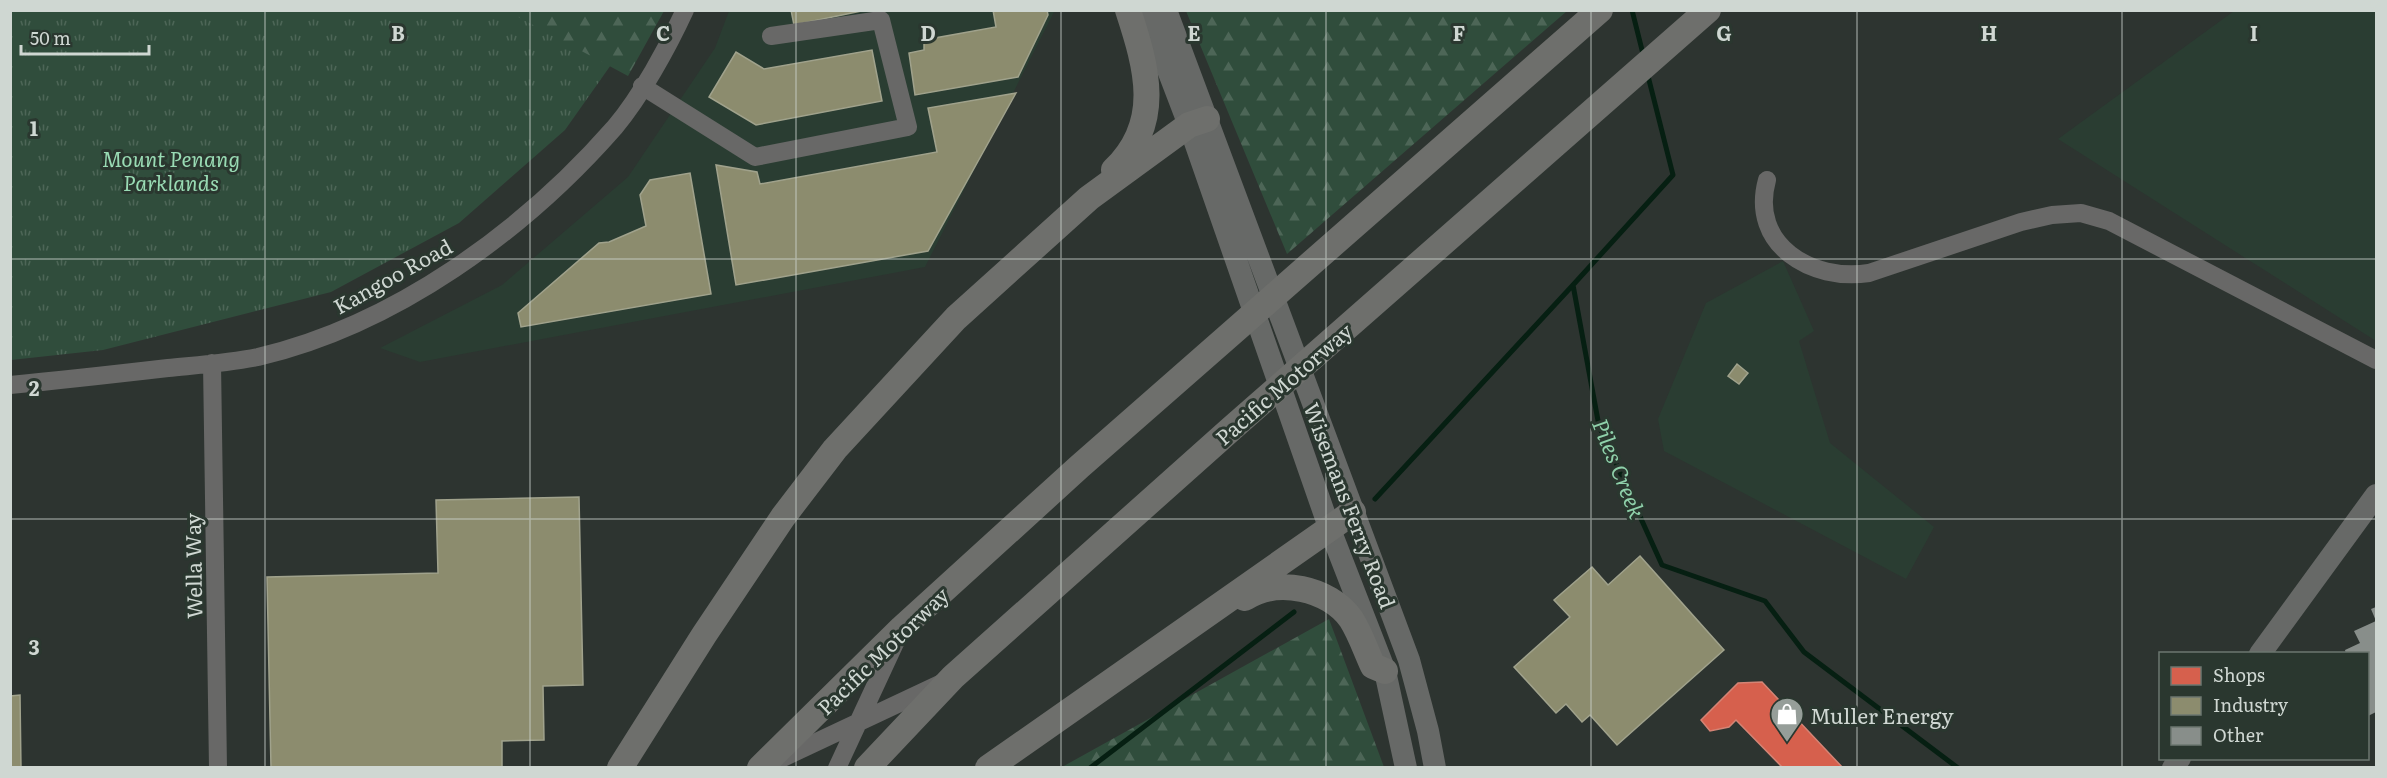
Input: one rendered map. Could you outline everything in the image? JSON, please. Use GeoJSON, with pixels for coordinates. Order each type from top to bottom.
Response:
{"type":"FeatureCollection","features":[{"type":"Feature","properties":{"kind":"highway"},"geometry":{"type":"LineString","coordinates":[[1089,198],[1090,192],[1132,148],[1145,119],[1148,91],[1145,69],[1128,10]]}},
{"type":"Feature","properties":{"kind":"highway","name":"Pacific Motorway"},"geometry":{"type":"LineString","coordinates":[[761,768],[902,628],[1191,368],[1600,10]]}},
{"type":"Feature","properties":{"kind":"highway","name":"Pacific Motorway"},"geometry":{"type":"LineString","coordinates":[[867,768],[953,677],[1231,429],[1708,10]]}},
{"type":"Feature","properties":{"kind":"highway"},"geometry":{"type":"LineString","coordinates":[[620,768],[704,635],[783,517],[835,449],[956,318],[1089,198],[1198,122]]}},
{"type":"Feature","properties":{"kind":"highway"},"geometry":{"type":"LineString","coordinates":[[988,768],[1353,512]]}},
{"type":"Feature","properties":{"kind":"highway"},"geometry":{"type":"LineString","coordinates":[[1192,625],[1200,628],[1255,591],[1275,587],[1298,588],[1318,594],[1343,610],[1352,620],[1373,666],[1385,671]]}},
{"type":"Feature","properties":{"kind":"main road","name":"Wisemans Ferry Road"},"geometry":{"type":"LineString","coordinates":[[1145,10],[1198,122],[1353,512],[1409,660],[1428,731],[1435,768]]}},
{"type":"Feature","properties":{"kind":"main road","name":"Wisemans Ferry Road"},"geometry":{"type":"LineString","coordinates":[[1166,10],[1198,122],[1329,528],[1385,671],[1406,768]]}},
{"type":"Feature","properties":{"kind":"main road"},"geometry":{"type":"LineString","coordinates":[[2261,652],[2376,495]]}},
{"type":"Feature","properties":{"kind":"street","name":"Kangoo Road"},"geometry":{"type":"LineString","coordinates":[[10,385],[256,357],[315,340],[401,300],[466,261],[551,192],[616,125],[674,34],[685,10]]}},
{"type":"Feature","properties":{"kind":"street"},"geometry":{"type":"LineString","coordinates":[[642,86],[755,157],[908,127],[881,20],[771,36]]}},
{"type":"Feature","properties":{"kind":"street"},"geometry":{"type":"LineString","coordinates":[[1767,180],[1764,191],[1764,208],[1774,237],[1792,256],[1828,274],[1852,276],[1869,273],[2021,222],[2052,215],[2080,213],[2109,221],[2376,360]]}},
{"type":"Feature","properties":{"kind":"street","name":"Wella Way"},"geometry":{"type":"LineString","coordinates":[[212,363],[218,768]]}},
{"type":"Feature","properties":{"kind":"street"},"geometry":{"type":"LineString","coordinates":[[837,768],[902,628]]}},
{"type":"Feature","properties":{"kind":"street"},"geometry":{"type":"LineString","coordinates":[[761,768],[953,677]]}},
{"type":"Feature","properties":{"kind":"shaded area"},"geometry":{"type":"Polygon","coordinates":[[[729,11],[1054,12],[925,267],[420,362],[380,348],[502,285],[628,177],[715,48],[729,11]]]}},
{"type":"Feature","properties":{"kind":"shaded area"},"geometry":{"type":"Polygon","coordinates":[[[2234,11],[2376,11],[2376,341],[2058,139],[2234,11]]]}},
{"type":"Feature","properties":{"kind":"shaded area"},"geometry":{"type":"Polygon","coordinates":[[[1783,261],[1814,331],[1799,341],[1830,443],[1934,527],[1906,579],[1664,451],[1658,419],[1706,303],[1783,261]]]}},
{"type":"Feature","properties":{"kind":"green space","name":"Mount Penang Parklands"},"geometry":{"type":"Polygon","coordinates":[[[10,11],[649,11],[565,130],[459,223],[331,292],[103,350],[11,360],[10,11]]]}},
{"type":"Feature","properties":{"kind":"green space"},"geometry":{"type":"Polygon","coordinates":[[[507,11],[664,11],[628,76],[507,11]]]}},
{"type":"Feature","properties":{"kind":"green space"},"geometry":{"type":"Polygon","coordinates":[[[1186,11],[1567,11],[1287,254],[1186,11]]]}},
{"type":"Feature","properties":{"kind":"green space"},"geometry":{"type":"Polygon","coordinates":[[[1329,619],[1384,767],[1062,767],[1329,619]]]}},
{"type":"Feature","properties":{"kind":"building: Shops"},"geometry":{"type":"Polygon","coordinates":[[[1762,682],[1843,768],[1783,768],[1736,720],[1729,727],[1710,731],[1701,720],[1738,683],[1762,682]]]}},
{"type":"Feature","properties":{"kind":"building: Industry"},"geometry":{"type":"Polygon","coordinates":[[[791,10],[866,10],[794,25],[791,10]]]}},
{"type":"Feature","properties":{"kind":"building: Industry"},"geometry":{"type":"Polygon","coordinates":[[[993,10],[1047,10],[1048,15],[1018,77],[915,95],[909,53],[924,50],[924,40],[996,27],[993,10]]]}},
{"type":"Feature","properties":{"kind":"building: Industry"},"geometry":{"type":"Polygon","coordinates":[[[872,50],[882,101],[756,125],[709,97],[736,52],[764,69],[872,50]]]}},
{"type":"Feature","properties":{"kind":"building: Industry"},"geometry":{"type":"Polygon","coordinates":[[[1016,93],[928,251],[736,285],[716,165],[757,172],[760,184],[937,152],[928,108],[1016,93]]]}},
{"type":"Feature","properties":{"kind":"building: Industry"},"geometry":{"type":"Polygon","coordinates":[[[690,173],[711,294],[521,327],[518,313],[599,243],[609,242],[646,226],[640,195],[650,180],[690,173]]]}},
{"type":"Feature","properties":{"kind":"building: Industry"},"geometry":{"type":"Polygon","coordinates":[[[1737,364],[1748,373],[1739,384],[1728,376],[1737,364]]]}},
{"type":"Feature","properties":{"kind":"building: Industry"},"geometry":{"type":"Polygon","coordinates":[[[579,497],[583,685],[543,686],[544,740],[502,741],[502,768],[271,768],[267,577],[438,573],[436,500],[579,497]]]}},
{"type":"Feature","properties":{"kind":"building: Industry"},"geometry":{"type":"Polygon","coordinates":[[[1640,556],[1724,650],[1617,745],[1590,715],[1582,722],[1566,704],[1556,713],[1514,667],[1570,617],[1554,600],[1592,567],[1608,585],[1640,556]]]}},
{"type":"Feature","properties":{"kind":"building: Industry"},"geometry":{"type":"Polygon","coordinates":[[[20,695],[21,768],[10,768],[10,696],[20,695]]]}},
{"type":"Feature","properties":{"kind":"building: Other"},"geometry":{"type":"Polygon","coordinates":[[[2376,607],[2376,621],[2371,609],[2376,607]]]}},
{"type":"Feature","properties":{"kind":"building: Other"},"geometry":{"type":"Polygon","coordinates":[[[2376,621],[2376,712],[2369,716],[2369,652],[2346,652],[2345,650],[2360,643],[2354,631],[2376,621]]]}},
{"type":"Feature","properties":{"kind":"waterway","name":"Piles Creek"},"geometry":{"type":"LineString","coordinates":[[1632,10],[1644,58]]}},
{"type":"Feature","properties":{"kind":"waterway","name":"Piles Creek"},"geometry":{"type":"LineString","coordinates":[[1647,72],[1673,175],[1573,285],[1599,426],[1662,565],[1765,601],[1804,652],[1958,768]]}},
{"type":"Feature","properties":{"kind":"waterway"},"geometry":{"type":"LineString","coordinates":[[1375,499],[1573,285]]}},
{"type":"Feature","properties":{"kind":"waterway"},"geometry":{"type":"LineString","coordinates":[[1090,768],[1294,612]]}},
{"type":"Feature","properties":{"kind":"place","name":"Muller Energy"},"geometry":{"type":"Point","coordinates":[1787,743]}}]}
